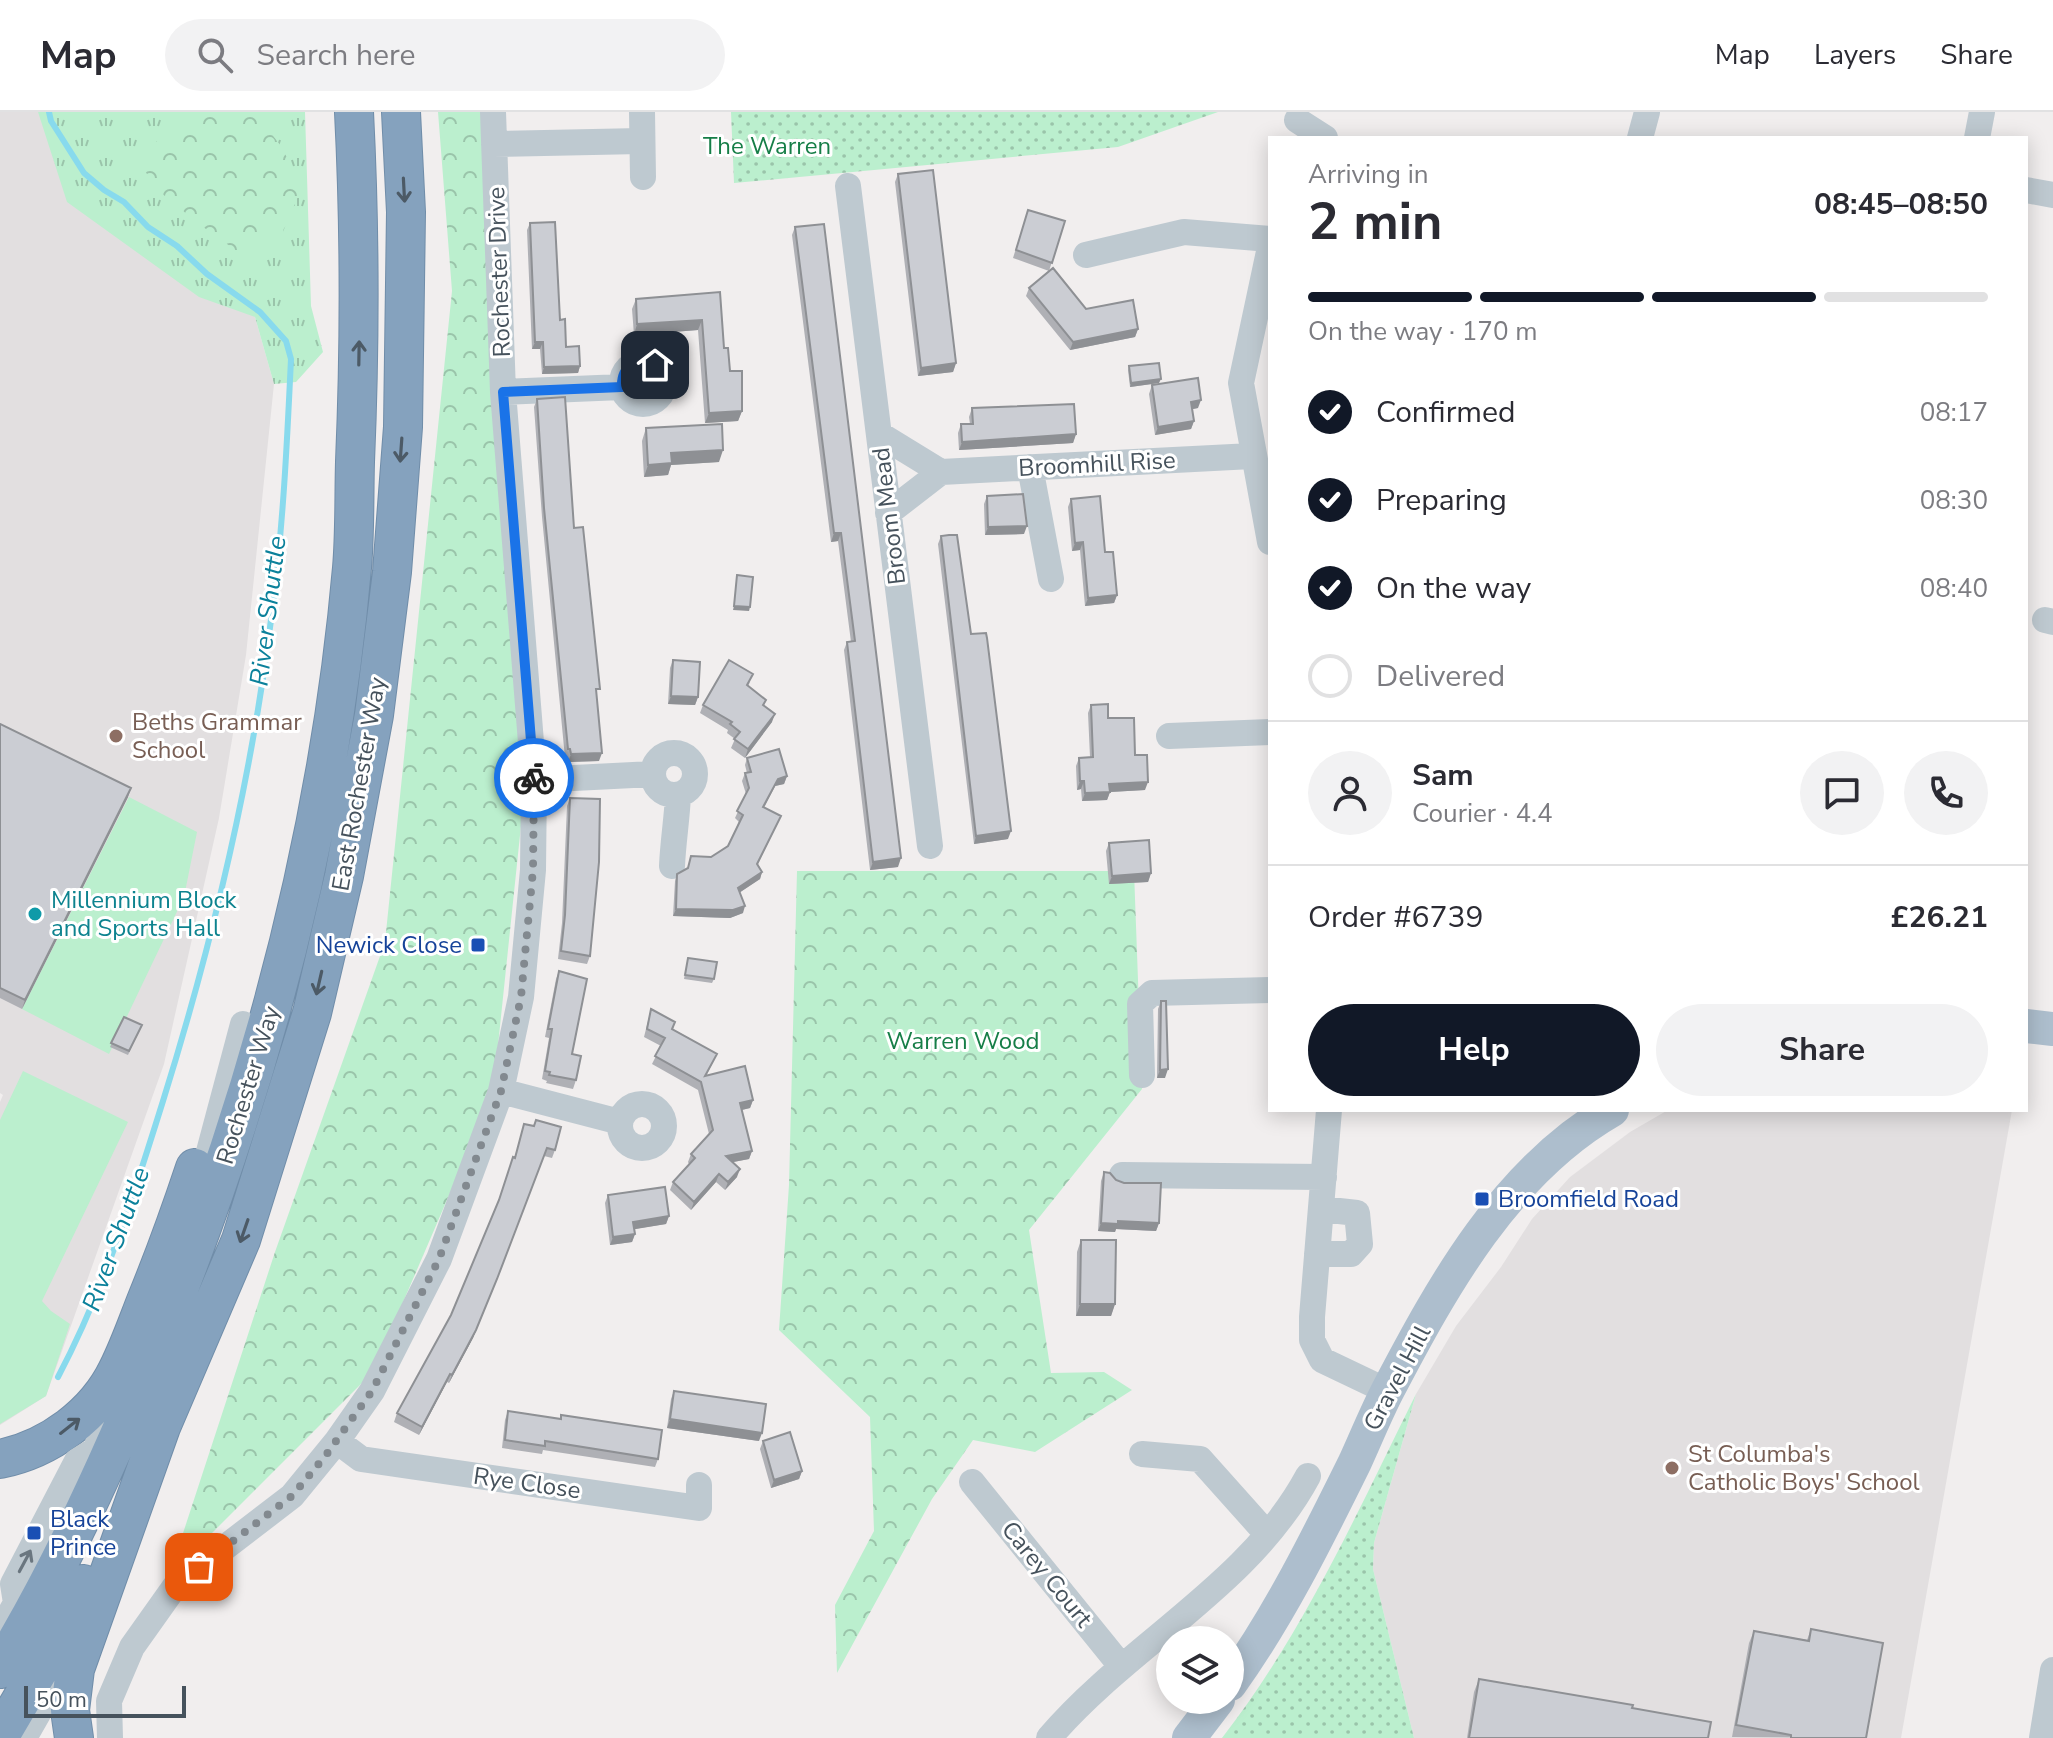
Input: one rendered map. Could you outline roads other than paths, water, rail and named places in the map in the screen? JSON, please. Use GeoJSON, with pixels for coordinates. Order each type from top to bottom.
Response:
{"type":"FeatureCollection","features":[{"type":"Feature","properties":{"kind":"highway"},"geometry":{"type":"LineString","coordinates":[[0,1459],[17,1456],[66,1431],[94,1405],[117,1372],[174,1231],[243,1024],[281,886],[308,747],[355,459],[360,292],[354,112]]}},
{"type":"Feature","properties":{"kind":"highway","name":"East Rochester Way"},"geometry":{"type":"LineString","coordinates":[[161,1427],[241,1240],[278,1127],[312,1013],[344,876],[374,715],[392,572],[403,427],[406,212],[401,112]]}},
{"type":"Feature","properties":{"kind":"highway","name":"Rochester Way"},"geometry":{"type":"LineString","coordinates":[[0,1669],[71,1539],[130,1412],[202,1234],[266,1031],[306,872],[334,714],[352,565],[355,459]]}},
{"type":"Feature","properties":{"kind":"highway"},"geometry":{"type":"LineString","coordinates":[[74,1738],[70,1710],[75,1669],[161,1427]]}},
{"type":"Feature","properties":{"kind":"highway"},"geometry":{"type":"LineString","coordinates":[[0,1736],[47,1656],[161,1427]]}},
{"type":"Feature","properties":{"kind":"main road"},"geometry":{"type":"LineString","coordinates":[[2028,1026],[2053,1029]]}},
{"type":"Feature","properties":{"kind":"main road","name":"Gravel Hill"},"geometry":{"type":"LineString","coordinates":[[1244,1661],[1295,1576],[1356,1460],[1387,1391],[1461,1260],[1521,1183],[1588,1124],[1609,1112]]}},
{"type":"Feature","properties":{"kind":"main road"},"geometry":{"type":"LineString","coordinates":[[1189,1738],[1207,1714]]}},
{"type":"Feature","properties":{"kind":"street","name":"Rochester Drive"},"geometry":{"type":"LineString","coordinates":[[110,1738],[109,1701],[132,1647],[176,1585],[292,1496],[337,1441],[372,1391],[439,1259],[501,1091],[521,997],[533,870],[534,780],[503,392],[493,112]]}},
{"type":"Feature","properties":{"kind":"street"},"geometry":{"type":"LineString","coordinates":[[642,112],[643,177]]}},
{"type":"Feature","properties":{"kind":"street"},"geometry":{"type":"LineString","coordinates":[[1641,136],[1647,112]]}},
{"type":"Feature","properties":{"kind":"street"},"geometry":{"type":"LineString","coordinates":[[1977,136],[1982,112]]}},
{"type":"Feature","properties":{"kind":"street"},"geometry":{"type":"LineString","coordinates":[[1297,123],[1321,136]]}},
{"type":"Feature","properties":{"kind":"street"},"geometry":{"type":"LineString","coordinates":[[494,144],[641,141]]}},
{"type":"Feature","properties":{"kind":"street","name":"Broom Mead"},"geometry":{"type":"LineString","coordinates":[[848,186],[930,846]]}},
{"type":"Feature","properties":{"kind":"street"},"geometry":{"type":"LineString","coordinates":[[2028,190],[2053,195]]}},
{"type":"Feature","properties":{"kind":"street"},"geometry":{"type":"LineString","coordinates":[[1086,255],[1184,232],[1268,239]]}},
{"type":"Feature","properties":{"kind":"street"},"geometry":{"type":"LineString","coordinates":[[1268,256],[1241,383],[1268,532]]}},
{"type":"Feature","properties":{"kind":"street"},"geometry":{"type":"LineString","coordinates":[[503,392],[622,387]]}},
{"type":"Feature","properties":{"kind":"street"},"geometry":{"type":"LineString","coordinates":[[879,434],[941,472],[888,513]]}},
{"type":"Feature","properties":{"kind":"street","name":"Broomhill Rise"},"geometry":{"type":"LineString","coordinates":[[941,472],[1252,456]]}},
{"type":"Feature","properties":{"kind":"street"},"geometry":{"type":"LineString","coordinates":[[1030,467],[1051,579]]}},
{"type":"Feature","properties":{"kind":"street"},"geometry":{"type":"LineString","coordinates":[[1169,736],[1268,732]]}},
{"type":"Feature","properties":{"kind":"street"},"geometry":{"type":"LineString","coordinates":[[675,753],[687,758],[695,776],[689,788],[678,795],[661,790],[653,774],[657,761],[675,753]]}},
{"type":"Feature","properties":{"kind":"street"},"geometry":{"type":"LineString","coordinates":[[534,780],[653,774]]}},
{"type":"Feature","properties":{"kind":"street"},"geometry":{"type":"LineString","coordinates":[[672,866],[678,795]]}},
{"type":"Feature","properties":{"kind":"street"},"geometry":{"type":"LineString","coordinates":[[1142,1075],[1140,1004],[1152,993],[1268,990]]}},
{"type":"Feature","properties":{"kind":"street"},"geometry":{"type":"LineString","coordinates":[[0,1632],[16,1603],[13,1584],[77,1461],[95,1450],[156,1302],[210,1150],[243,1024]]}},
{"type":"Feature","properties":{"kind":"street"},"geometry":{"type":"LineString","coordinates":[[501,1091],[620,1122]]}},
{"type":"Feature","properties":{"kind":"street"},"geometry":{"type":"LineString","coordinates":[[1329,1112],[1312,1340],[1322,1360],[1387,1391]]}},
{"type":"Feature","properties":{"kind":"street"},"geometry":{"type":"LineString","coordinates":[[1122,1175],[1324,1177]]}},
{"type":"Feature","properties":{"kind":"street"},"geometry":{"type":"LineString","coordinates":[[1317,1254],[1351,1254],[1357,1251],[1360,1244],[1357,1213],[1321,1209]]}},
{"type":"Feature","properties":{"kind":"street","name":"Rye Close"},"geometry":{"type":"LineString","coordinates":[[337,1441],[361,1459],[699,1508],[699,1485]]}},
{"type":"Feature","properties":{"kind":"street"},"geometry":{"type":"LineString","coordinates":[[1142,1454],[1200,1459],[1267,1534]]}},
{"type":"Feature","properties":{"kind":"street"},"geometry":{"type":"LineString","coordinates":[[1049,1738],[1074,1709],[1121,1666],[1241,1563],[1291,1507],[1308,1476]]}},
{"type":"Feature","properties":{"kind":"street","name":"Carey Court"},"geometry":{"type":"LineString","coordinates":[[972,1482],[1121,1666]]}},
{"type":"Feature","properties":{"kind":"street"},"geometry":{"type":"LineString","coordinates":[[24,1738],[94,1612]]}},
{"type":"Feature","properties":{"kind":"street"},"geometry":{"type":"LineString","coordinates":[[2042,1738],[2053,1670]]}},
{"type":"Feature","properties":{"kind":"waterway","name":"River Shuttle"},"geometry":{"type":"LineString","coordinates":[[49,112],[51,121],[84,173],[124,202],[148,227],[177,246],[207,274],[260,312],[286,341],[291,359],[282,517],[272,612],[254,736],[229,859],[181,1041],[141,1171],[104,1276],[58,1377]]}},
{"type":"Feature","properties":{"kind":"place","name":"Beths Grammar School"},"geometry":{"type":"Point","coordinates":[116,736]}},
{"type":"Feature","properties":{"kind":"place","name":"Millennium Block and Sports Hall"},"geometry":{"type":"Point","coordinates":[35,914]}},
{"type":"Feature","properties":{"kind":"place","name":"Newick Close"},"geometry":{"type":"Point","coordinates":[478,945]}},
{"type":"Feature","properties":{"kind":"place","name":"Broomfield Road"},"geometry":{"type":"Point","coordinates":[1482,1199]}},
{"type":"Feature","properties":{"kind":"place","name":"St Columba's Catholic Boys' School"},"geometry":{"type":"Point","coordinates":[1672,1468]}},
{"type":"Feature","properties":{"kind":"place","name":"Black Prince"},"geometry":{"type":"Point","coordinates":[34,1533]}},
{"type":"Feature","properties":{"kind":"park label","name":"The Warren"},"geometry":{"type":"Point","coordinates":[767,146]}},
{"type":"Feature","properties":{"kind":"park label","name":"Warren Wood"},"geometry":{"type":"Point","coordinates":[963,1041]}}]}
